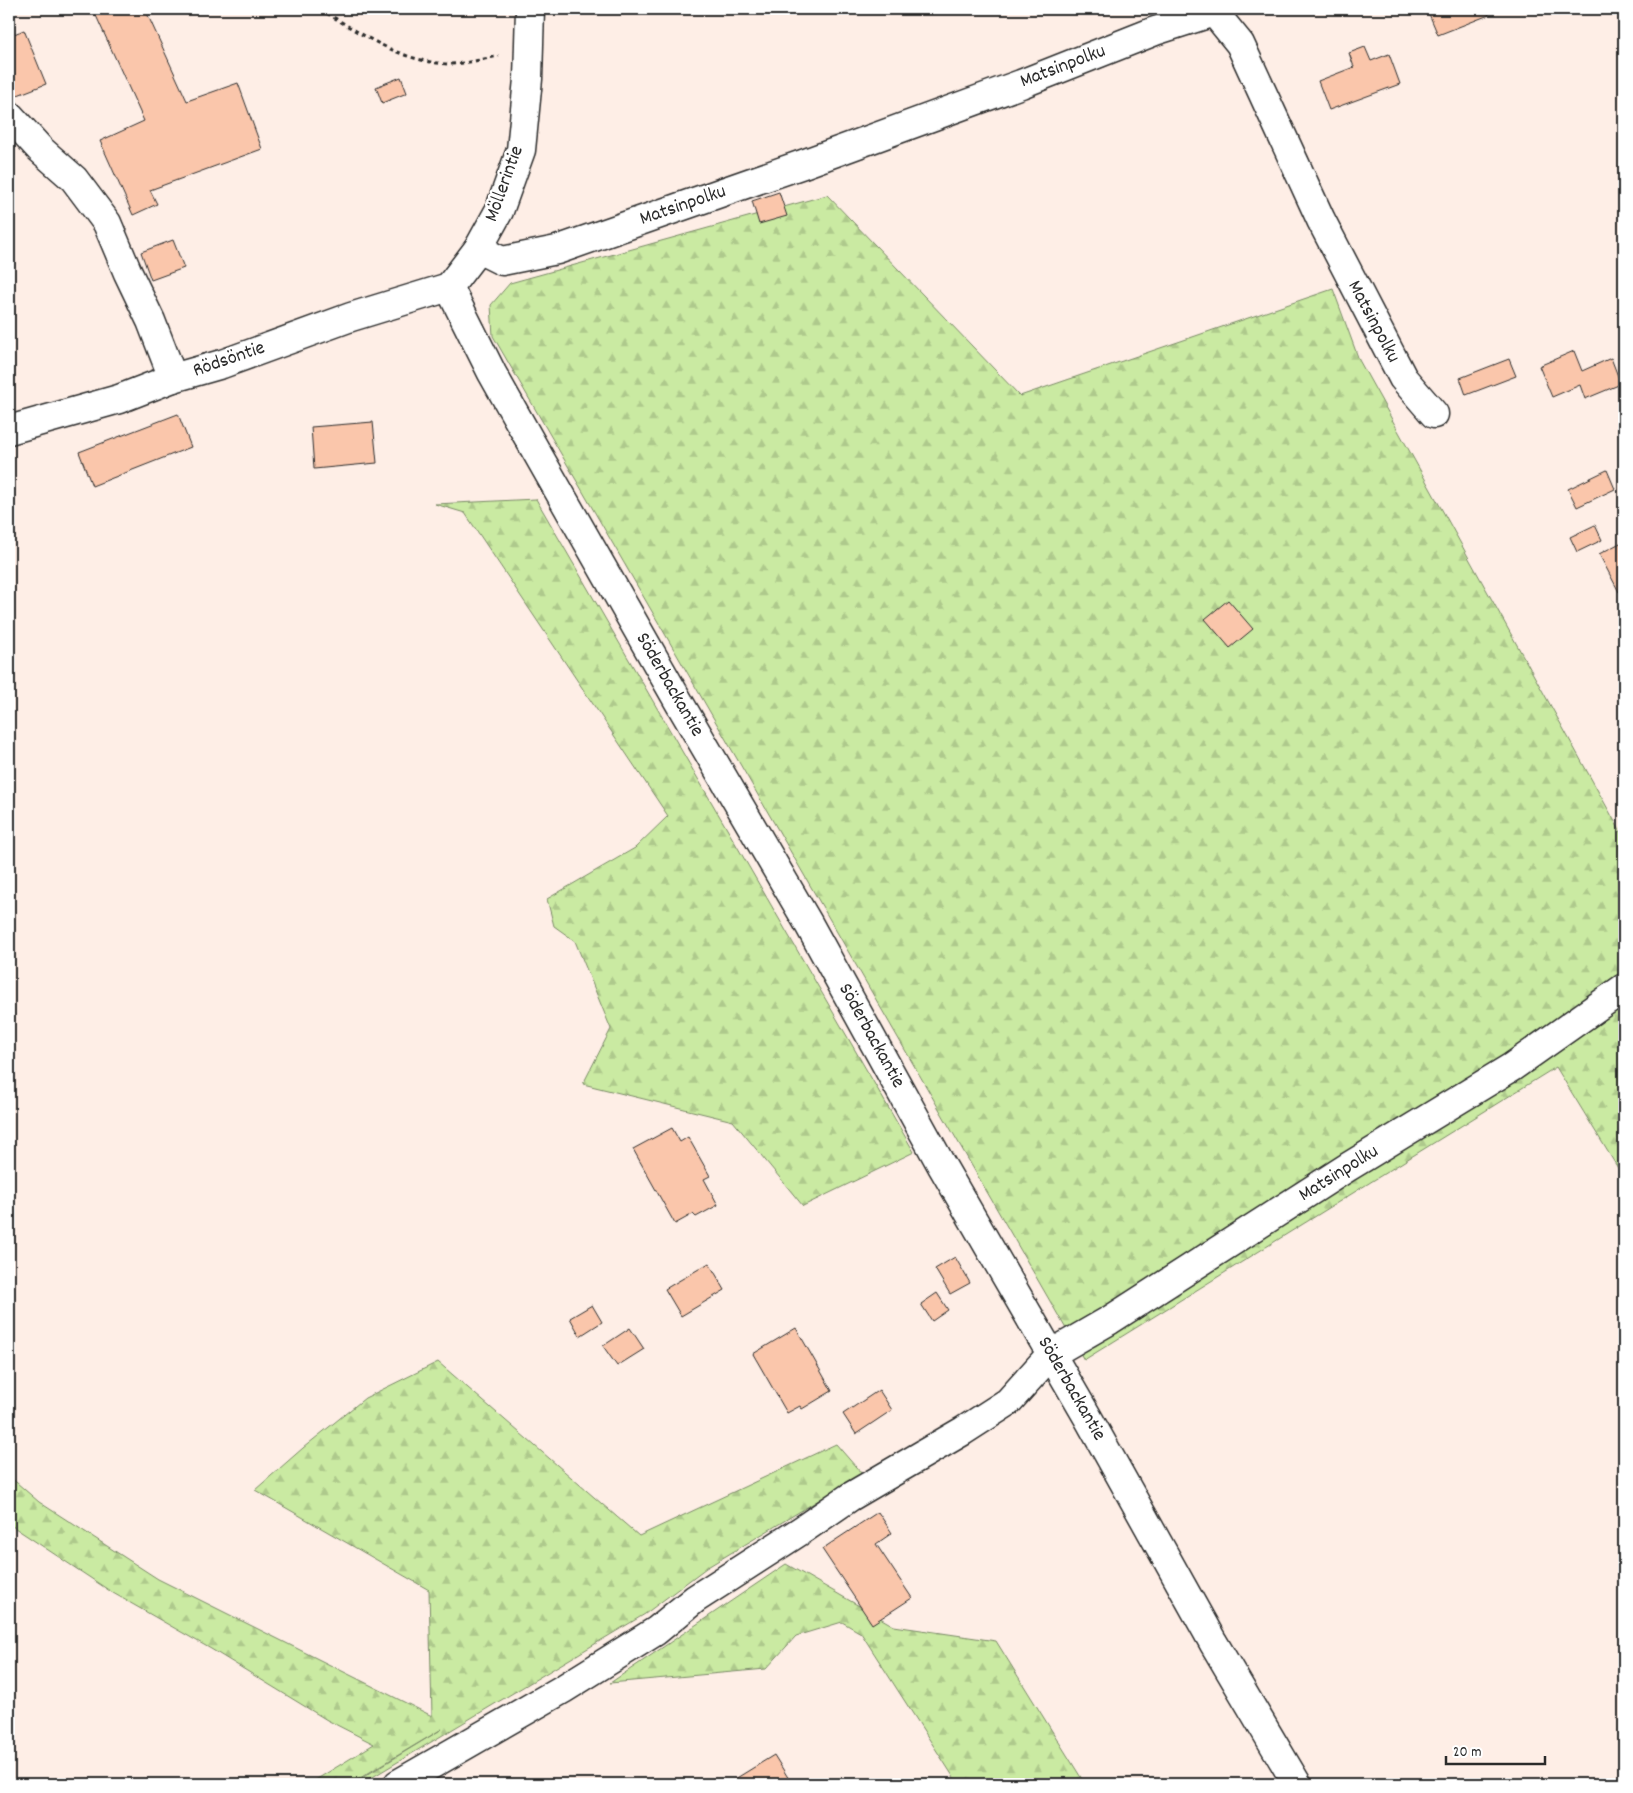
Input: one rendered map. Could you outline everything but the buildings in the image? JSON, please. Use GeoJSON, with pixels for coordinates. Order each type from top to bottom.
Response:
{"type":"FeatureCollection","features":[{"type":"Feature","properties":{"kind":"street","name":"Möllerintie"},"geometry":{"type":"LineString","coordinates":[[449,287],[478,249],[498,211],[521,150],[528,79],[530,9]]}},
{"type":"Feature","properties":{"kind":"street","name":"Matsinpolku"},"geometry":{"type":"LineString","coordinates":[[478,249],[502,261],[557,250],[803,164],[1012,87],[1156,31],[1214,12],[1240,44],[1321,220],[1403,378],[1434,414]]}},
{"type":"Feature","properties":{"kind":"street"},"geometry":{"type":"LineString","coordinates":[[9,115],[40,149],[74,179],[108,223],[173,378]]}},
{"type":"Feature","properties":{"kind":"street","name":"Rödsöntie"},"geometry":{"type":"LineString","coordinates":[[9,430],[119,399],[173,378],[222,364],[351,317],[449,287]]}},
{"type":"Feature","properties":{"kind":"street","name":"Söderbackantie"},"geometry":{"type":"LineString","coordinates":[[449,287],[492,373],[537,453],[806,921],[942,1166],[1087,1416],[1213,1642],[1297,1784]]}},
{"type":"Feature","properties":{"kind":"street","name":"Matsinpolku"},"geometry":{"type":"LineString","coordinates":[[398,1784],[562,1689],[656,1631],[695,1599],[850,1497],[963,1431],[1008,1402],[1051,1354],[1110,1320],[1348,1167],[1512,1067],[1624,988]]}},
{"type":"Feature","properties":{"kind":"path"},"geometry":{"type":"LineString","coordinates":[[320,9],[387,48],[424,62],[452,64],[529,50]]}},
{"type":"Feature","properties":{"kind":"green space"},"geometry":{"type":"Polygon","coordinates":[[[827,195],[1020,396],[1333,289],[1359,360],[1624,838],[1624,1178],[1556,1067],[1084,1360],[493,336],[491,305],[510,283],[827,195]]]}},
{"type":"Feature","properties":{"kind":"green space"},"geometry":{"type":"Polygon","coordinates":[[[536,499],[914,1152],[803,1206],[733,1121],[583,1084],[611,1029],[575,941],[554,926],[547,899],[635,848],[668,816],[465,513],[435,504],[536,499]]]}},
{"type":"Feature","properties":{"kind":"green space"},"geometry":{"type":"Polygon","coordinates":[[[438,1362],[639,1536],[836,1444],[862,1474],[706,1568],[645,1614],[361,1784],[352,1784],[442,1729],[350,1784],[309,1784],[374,1744],[327,1720],[211,1649],[113,1593],[9,1524],[9,1476],[39,1502],[158,1579],[432,1716],[429,1590],[255,1490],[365,1398],[438,1362]]]}},
{"type":"Feature","properties":{"kind":"green space"},"geometry":{"type":"Polygon","coordinates":[[[786,1564],[894,1626],[996,1641],[1085,1784],[958,1784],[861,1633],[842,1622],[796,1636],[766,1669],[610,1683],[786,1564]]]}}]}
